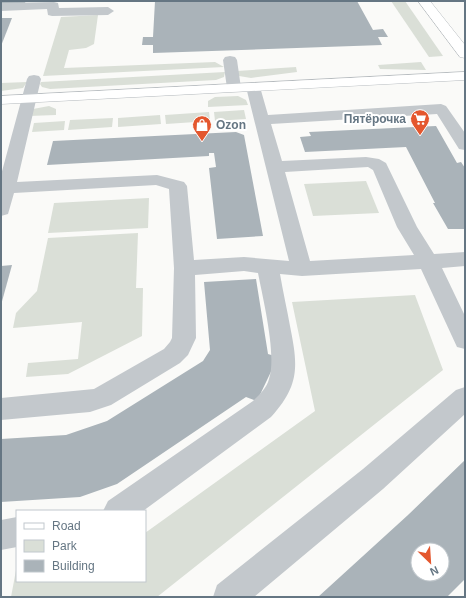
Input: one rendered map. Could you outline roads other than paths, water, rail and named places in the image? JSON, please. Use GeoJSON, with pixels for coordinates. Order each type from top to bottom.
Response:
{"type":"FeatureCollection","features":[{"type":"Feature","properties":{"kind":"main road"},"geometry":{"type":"LineString","coordinates":[[424,1],[465,54]]}},
{"type":"Feature","properties":{"kind":"main road"},"geometry":{"type":"LineString","coordinates":[[1,100],[465,76]]}},
{"type":"Feature","properties":{"kind":"lane"},"geometry":{"type":"LineString","coordinates":[[1,7],[54,5],[52,12],[108,11]]}},
{"type":"Feature","properties":{"kind":"lane"},"geometry":{"type":"LineString","coordinates":[[230,60],[234,88]]}},
{"type":"Feature","properties":{"kind":"lane"},"geometry":{"type":"LineString","coordinates":[[1,210],[4,188],[34,79]]}},
{"type":"Feature","properties":{"kind":"lane"},"geometry":{"type":"LineString","coordinates":[[253,87],[302,269]]}},
{"type":"Feature","properties":{"kind":"lane"},"geometry":{"type":"LineString","coordinates":[[262,120],[441,109],[465,145]]}},
{"type":"Feature","properties":{"kind":"lane"},"geometry":{"type":"LineString","coordinates":[[274,167],[366,162],[376,164],[381,169],[407,227],[428,261],[465,340]]}},
{"type":"Feature","properties":{"kind":"lane"},"geometry":{"type":"LineString","coordinates":[[1,409],[90,401],[102,397],[172,356],[180,348],[184,338],[184,268],[178,186],[173,183],[157,180],[4,188]]}},
{"type":"Feature","properties":{"kind":"lane"},"geometry":{"type":"LineString","coordinates":[[184,268],[244,264],[302,269],[465,259]]}},
{"type":"Feature","properties":{"kind":"lane"},"geometry":{"type":"LineString","coordinates":[[119,510],[262,409],[272,399],[281,385],[285,370],[284,356],[268,267]]}},
{"type":"Feature","properties":{"kind":"lane"},"geometry":{"type":"LineString","coordinates":[[229,597],[373,479],[465,398]]}},
{"type":"Feature","properties":{"kind":"lane"},"geometry":{"type":"LineString","coordinates":[[1,535],[16,532]]}},
{"type":"Feature","properties":{"kind":"place","name":"Пятёрочка"},"geometry":{"type":"Point","coordinates":[420,136]}},
{"type":"Feature","properties":{"kind":"place","name":"Ozon"},"geometry":{"type":"Point","coordinates":[202,142]}}]}
